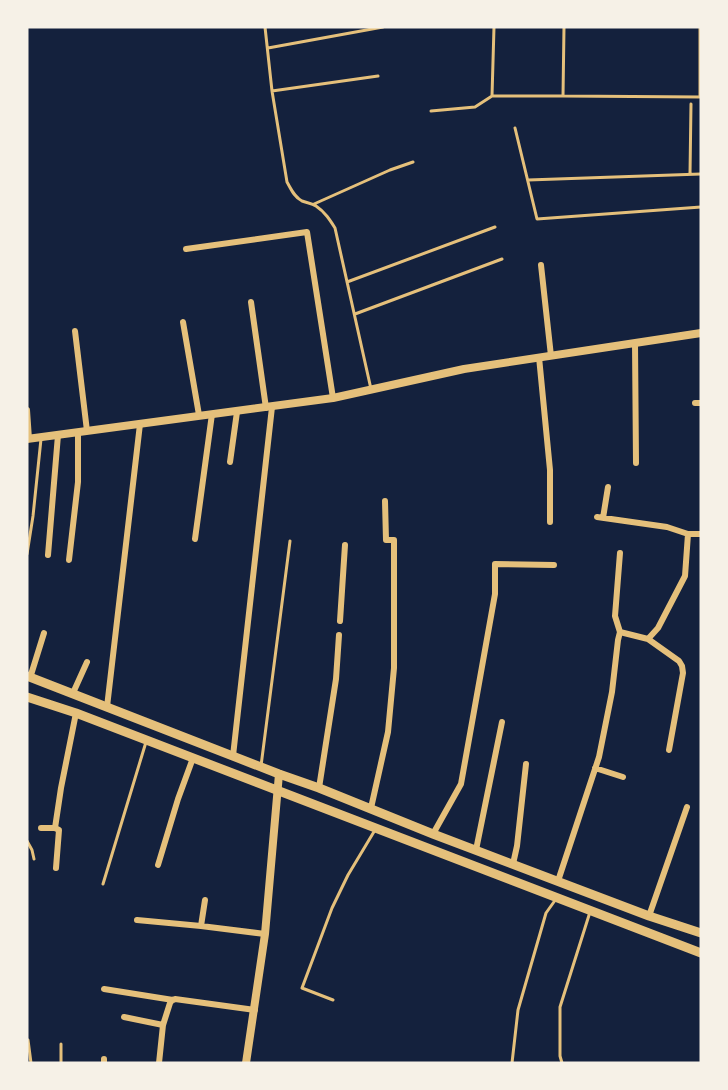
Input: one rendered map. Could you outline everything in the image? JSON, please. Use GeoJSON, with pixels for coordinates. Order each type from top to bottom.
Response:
{"type":"FeatureCollection","features":[{"type":"Feature","properties":{"kind":"main road"},"geometry":{"type":"LineString","coordinates":[[28,439],[333,398],[464,369],[701,333]]}},
{"type":"Feature","properties":{"kind":"main road"},"geometry":{"type":"LineString","coordinates":[[28,677],[371,808],[433,834],[649,916],[701,933]]}},
{"type":"Feature","properties":{"kind":"main road"},"geometry":{"type":"LineString","coordinates":[[27,697],[76,713],[701,953]]}},
{"type":"Feature","properties":{"kind":"street"},"geometry":{"type":"LineString","coordinates":[[186,249],[307,232],[333,398]]}},
{"type":"Feature","properties":{"kind":"street"},"geometry":{"type":"LineString","coordinates":[[541,265],[551,356]]}},
{"type":"Feature","properties":{"kind":"street"},"geometry":{"type":"LineString","coordinates":[[233,756],[269,407],[251,302]]}},
{"type":"Feature","properties":{"kind":"street"},"geometry":{"type":"LineString","coordinates":[[183,322],[199,416]]}},
{"type":"Feature","properties":{"kind":"street"},"geometry":{"type":"LineString","coordinates":[[69,560],[82,431],[75,331]]}},
{"type":"Feature","properties":{"kind":"street"},"geometry":{"type":"LineString","coordinates":[[635,343],[636,463]]}},
{"type":"Feature","properties":{"kind":"street"},"geometry":{"type":"LineString","coordinates":[[539,357],[550,470],[550,522]]}},
{"type":"Feature","properties":{"kind":"street"},"geometry":{"type":"LineString","coordinates":[[27,410],[28,439]]}},
{"type":"Feature","properties":{"kind":"street"},"geometry":{"type":"LineString","coordinates":[[230,462],[237,412]]}},
{"type":"Feature","properties":{"kind":"street"},"geometry":{"type":"LineString","coordinates":[[195,539],[213,414]]}},
{"type":"Feature","properties":{"kind":"street"},"geometry":{"type":"LineString","coordinates":[[107,707],[140,424]]}},
{"type":"Feature","properties":{"kind":"street"},"geometry":{"type":"LineString","coordinates":[[48,555],[58,435]]}},
{"type":"Feature","properties":{"kind":"street"},"geometry":{"type":"LineString","coordinates":[[608,487],[600,517],[667,527],[688,534],[701,534]]}},
{"type":"Feature","properties":{"kind":"street"},"geometry":{"type":"LineString","coordinates":[[371,808],[388,732],[394,668],[394,540],[386,540],[385,501]]}},
{"type":"Feature","properties":{"kind":"street"},"geometry":{"type":"LineString","coordinates":[[648,639],[658,628],[685,576],[688,534]]}},
{"type":"Feature","properties":{"kind":"street"},"geometry":{"type":"LineString","coordinates":[[340,621],[345,545]]}},
{"type":"Feature","properties":{"kind":"street"},"geometry":{"type":"LineString","coordinates":[[558,881],[599,757],[612,692],[620,632],[615,616],[620,553]]}},
{"type":"Feature","properties":{"kind":"street"},"geometry":{"type":"LineString","coordinates":[[433,834],[461,784],[495,594],[495,564],[554,565]]}},
{"type":"Feature","properties":{"kind":"street"},"geometry":{"type":"LineString","coordinates":[[620,632],[648,639],[679,661],[682,666],[669,750]]}},
{"type":"Feature","properties":{"kind":"street"},"geometry":{"type":"LineString","coordinates":[[28,677],[44,633]]}},
{"type":"Feature","properties":{"kind":"street"},"geometry":{"type":"LineString","coordinates":[[319,788],[336,680],[339,635]]}},
{"type":"Feature","properties":{"kind":"street"},"geometry":{"type":"LineString","coordinates":[[73,693],[87,663]]}},
{"type":"Feature","properties":{"kind":"street"},"geometry":{"type":"LineString","coordinates":[[55,828],[76,713]]}},
{"type":"Feature","properties":{"kind":"street"},"geometry":{"type":"LineString","coordinates":[[476,850],[502,722]]}},
{"type":"Feature","properties":{"kind":"street"},"geometry":{"type":"LineString","coordinates":[[158,865],[177,799],[192,758]]}},
{"type":"Feature","properties":{"kind":"street"},"geometry":{"type":"LineString","coordinates":[[513,864],[526,764]]}},
{"type":"Feature","properties":{"kind":"street"},"geometry":{"type":"LineString","coordinates":[[595,768],[623,777]]}},
{"type":"Feature","properties":{"kind":"street"},"geometry":{"type":"LineString","coordinates":[[246,1063],[265,934],[279,774]]}},
{"type":"Feature","properties":{"kind":"street"},"geometry":{"type":"LineString","coordinates":[[649,916],[687,807]]}},
{"type":"Feature","properties":{"kind":"street"},"geometry":{"type":"LineString","coordinates":[[41,828],[59,830],[56,867]]}},
{"type":"Feature","properties":{"kind":"street"},"geometry":{"type":"LineString","coordinates":[[201,926],[205,900]]}},
{"type":"Feature","properties":{"kind":"street"},"geometry":{"type":"LineString","coordinates":[[137,920],[265,934]]}},
{"type":"Feature","properties":{"kind":"street"},"geometry":{"type":"LineString","coordinates":[[104,989],[255,1011]]}},
{"type":"Feature","properties":{"kind":"street"},"geometry":{"type":"LineString","coordinates":[[159,1063],[163,1025],[172,1000]]}},
{"type":"Feature","properties":{"kind":"street"},"geometry":{"type":"LineString","coordinates":[[124,1017],[163,1025]]}},
{"type":"Feature","properties":{"kind":"lane"},"geometry":{"type":"LineString","coordinates":[[265,27],[272,91],[287,182],[300,200],[314,204],[330,219],[335,228],[371,390]]}},
{"type":"Feature","properties":{"kind":"lane"},"geometry":{"type":"LineString","coordinates":[[268,48],[383,27]]}},
{"type":"Feature","properties":{"kind":"lane"},"geometry":{"type":"LineString","coordinates":[[492,96],[494,27]]}},
{"type":"Feature","properties":{"kind":"lane"},"geometry":{"type":"LineString","coordinates":[[563,96],[564,27]]}},
{"type":"Feature","properties":{"kind":"lane"},"geometry":{"type":"LineString","coordinates":[[431,111],[475,107],[492,96],[700,97],[700,27]]}},
{"type":"Feature","properties":{"kind":"lane"},"geometry":{"type":"LineString","coordinates":[[272,91],[378,76]]}},
{"type":"Feature","properties":{"kind":"lane"},"geometry":{"type":"LineString","coordinates":[[690,174],[691,104]]}},
{"type":"Feature","properties":{"kind":"lane"},"geometry":{"type":"LineString","coordinates":[[515,128],[537,219],[701,207]]}},
{"type":"Feature","properties":{"kind":"lane"},"geometry":{"type":"LineString","coordinates":[[314,204],[413,162]]}},
{"type":"Feature","properties":{"kind":"lane"},"geometry":{"type":"LineString","coordinates":[[528,180],[701,174]]}},
{"type":"Feature","properties":{"kind":"lane"},"geometry":{"type":"LineString","coordinates":[[347,282],[495,227]]}},
{"type":"Feature","properties":{"kind":"lane"},"geometry":{"type":"LineString","coordinates":[[355,315],[502,259]]}},
{"type":"Feature","properties":{"kind":"lane"},"geometry":{"type":"LineString","coordinates":[[27,554],[41,437]]}},
{"type":"Feature","properties":{"kind":"lane"},"geometry":{"type":"LineString","coordinates":[[261,766],[290,541]]}},
{"type":"Feature","properties":{"kind":"lane"},"geometry":{"type":"LineString","coordinates":[[103,884],[146,740]]}},
{"type":"Feature","properties":{"kind":"lane"},"geometry":{"type":"LineString","coordinates":[[333,1000],[302,988],[332,908],[348,875],[376,829]]}},
{"type":"Feature","properties":{"kind":"lane"},"geometry":{"type":"LineString","coordinates":[[27,841],[34,859]]}},
{"type":"Feature","properties":{"kind":"lane"},"geometry":{"type":"LineString","coordinates":[[512,1063],[518,1010],[546,913],[557,897]]}},
{"type":"Feature","properties":{"kind":"lane"},"geometry":{"type":"LineString","coordinates":[[562,1063],[560,1007],[590,910]]}},
{"type":"Feature","properties":{"kind":"lane"},"geometry":{"type":"LineString","coordinates":[[28,1040],[31,1063]]}},
{"type":"Feature","properties":{"kind":"lane"},"geometry":{"type":"LineString","coordinates":[[61,1044],[61,1063]]}}]}
